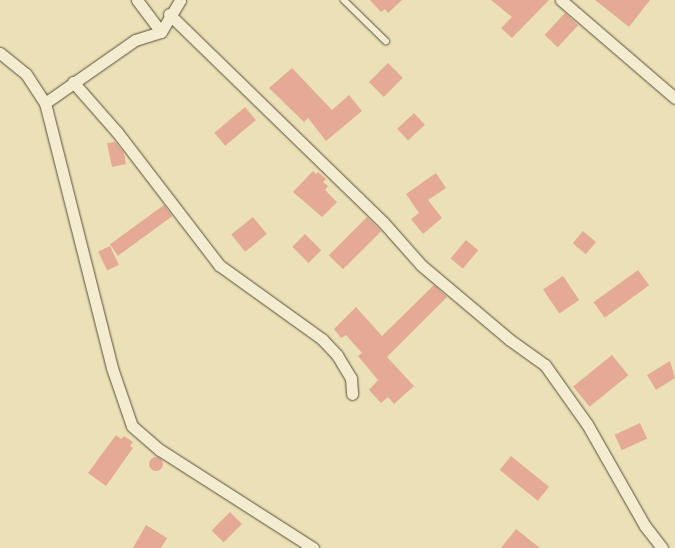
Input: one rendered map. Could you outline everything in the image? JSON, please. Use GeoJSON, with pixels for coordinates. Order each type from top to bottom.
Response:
{"type":"FeatureCollection","features":[{"type":"Feature","properties":{"kind":"street"},"geometry":{"type":"LineString","coordinates":[[137,0],[162,32]]}},
{"type":"Feature","properties":{"kind":"street"},"geometry":{"type":"LineString","coordinates":[[162,32],[169,14],[180,0]]}},
{"type":"Feature","properties":{"kind":"street"},"geometry":{"type":"LineString","coordinates":[[561,0],[675,98]]}},
{"type":"Feature","properties":{"kind":"street"},"geometry":{"type":"LineString","coordinates":[[169,14],[384,222],[420,266],[510,340],[545,365],[587,424],[645,526],[662,548]]}},
{"type":"Feature","properties":{"kind":"street"},"geometry":{"type":"LineString","coordinates":[[45,103],[135,40],[162,32]]}},
{"type":"Feature","properties":{"kind":"street"},"geometry":{"type":"LineString","coordinates":[[0,53],[26,74],[45,103],[112,368],[132,426],[160,450],[313,548]]}},
{"type":"Feature","properties":{"kind":"street"},"geometry":{"type":"LineString","coordinates":[[73,82],[117,132],[220,265],[322,339],[337,355],[351,378],[352,394]]}},
{"type":"Feature","properties":{"kind":"lane"},"geometry":{"type":"LineString","coordinates":[[344,0],[386,40]]}},
{"type":"Feature","properties":{"kind":"building"},"geometry":{"type":"Polygon","coordinates":[[[370,0],[402,0],[388,13],[385,9],[381,12],[370,0]]]}},
{"type":"Feature","properties":{"kind":"building"},"geometry":{"type":"Polygon","coordinates":[[[491,0],[549,0],[512,38],[501,28],[512,17],[491,0]]]}},
{"type":"Feature","properties":{"kind":"building"},"geometry":{"type":"Polygon","coordinates":[[[595,0],[650,0],[629,27],[595,0]]]}},
{"type":"Feature","properties":{"kind":"building"},"geometry":{"type":"Polygon","coordinates":[[[565,13],[578,25],[558,47],[545,35],[565,13]]]}},
{"type":"Feature","properties":{"kind":"building"},"geometry":{"type":"Polygon","coordinates":[[[388,63],[403,78],[384,97],[369,82],[388,63]]]}},
{"type":"Feature","properties":{"kind":"building"},"geometry":{"type":"Polygon","coordinates":[[[292,68],[332,110],[349,95],[362,111],[326,141],[308,118],[304,122],[269,88],[292,68]]]}},
{"type":"Feature","properties":{"kind":"building"},"geometry":{"type":"Polygon","coordinates":[[[245,107],[256,120],[225,146],[214,133],[245,107]]]}},
{"type":"Feature","properties":{"kind":"building"},"geometry":{"type":"Polygon","coordinates":[[[414,113],[425,125],[408,140],[397,129],[414,113]]]}},
{"type":"Feature","properties":{"kind":"building"},"geometry":{"type":"Polygon","coordinates":[[[115,142],[124,153],[126,164],[112,167],[107,143],[115,142]]]}},
{"type":"Feature","properties":{"kind":"building"},"geometry":{"type":"Polygon","coordinates":[[[313,171],[316,174],[318,172],[326,179],[323,182],[328,186],[325,190],[337,202],[322,217],[293,192],[313,171]]]}},
{"type":"Feature","properties":{"kind":"building"},"geometry":{"type":"Polygon","coordinates":[[[436,173],[446,188],[428,200],[442,218],[423,234],[411,219],[419,213],[406,194],[436,173]]]}},
{"type":"Feature","properties":{"kind":"building"},"geometry":{"type":"Polygon","coordinates":[[[164,205],[172,216],[118,256],[110,244],[164,205]]]}},
{"type":"Feature","properties":{"kind":"building"},"geometry":{"type":"Polygon","coordinates":[[[253,217],[267,234],[245,252],[231,235],[253,217]]]}},
{"type":"Feature","properties":{"kind":"building"},"geometry":{"type":"Polygon","coordinates":[[[367,217],[381,231],[343,269],[329,255],[367,217]]]}},
{"type":"Feature","properties":{"kind":"building"},"geometry":{"type":"Polygon","coordinates":[[[583,231],[596,242],[586,254],[573,243],[583,231]]]}},
{"type":"Feature","properties":{"kind":"building"},"geometry":{"type":"Polygon","coordinates":[[[305,234],[321,250],[309,263],[292,247],[305,234]]]}},
{"type":"Feature","properties":{"kind":"building"},"geometry":{"type":"Polygon","coordinates":[[[466,240],[478,250],[463,269],[451,258],[466,240]]]}},
{"type":"Feature","properties":{"kind":"building"},"geometry":{"type":"Polygon","coordinates":[[[110,246],[119,265],[107,271],[98,251],[110,246]]]}},
{"type":"Feature","properties":{"kind":"building"},"geometry":{"type":"Polygon","coordinates":[[[638,270],[649,285],[605,318],[594,302],[638,270]]]}},
{"type":"Feature","properties":{"kind":"building"},"geometry":{"type":"Polygon","coordinates":[[[563,276],[579,300],[559,313],[543,289],[563,276]]]}},
{"type":"Feature","properties":{"kind":"building"},"geometry":{"type":"Polygon","coordinates":[[[434,285],[447,297],[387,357],[414,386],[394,404],[388,397],[381,403],[369,390],[378,380],[358,356],[362,353],[346,335],[341,338],[334,329],[356,307],[382,336],[434,285]]]}},
{"type":"Feature","properties":{"kind":"building"},"geometry":{"type":"Polygon","coordinates":[[[612,355],[628,375],[590,407],[573,386],[612,355]]]}},
{"type":"Feature","properties":{"kind":"building"},"geometry":{"type":"Polygon","coordinates":[[[670,361],[675,378],[656,390],[647,375],[670,361]]]}},
{"type":"Feature","properties":{"kind":"building"},"geometry":{"type":"Polygon","coordinates":[[[640,423],[647,438],[622,450],[615,435],[640,423]]]}},
{"type":"Feature","properties":{"kind":"building"},"geometry":{"type":"Polygon","coordinates":[[[116,435],[121,439],[124,436],[133,442],[130,446],[133,448],[106,486],[88,473],[116,435]]]}},
{"type":"Feature","properties":{"kind":"building"},"geometry":{"type":"Polygon","coordinates":[[[511,456],[549,487],[538,501],[500,470],[511,456]]]}},
{"type":"Feature","properties":{"kind":"building"},"geometry":{"type":"Polygon","coordinates":[[[153,457],[159,457],[163,464],[159,471],[153,471],[149,467],[149,461],[153,457]]]}},
{"type":"Feature","properties":{"kind":"building"},"geometry":{"type":"Polygon","coordinates":[[[230,512],[242,524],[224,542],[212,530],[230,512]]]}},
{"type":"Feature","properties":{"kind":"building"},"geometry":{"type":"Polygon","coordinates":[[[146,525],[167,538],[161,548],[133,548],[146,525]]]}},
{"type":"Feature","properties":{"kind":"building"},"geometry":{"type":"Polygon","coordinates":[[[516,529],[540,548],[501,548],[516,529]]]}}]}
